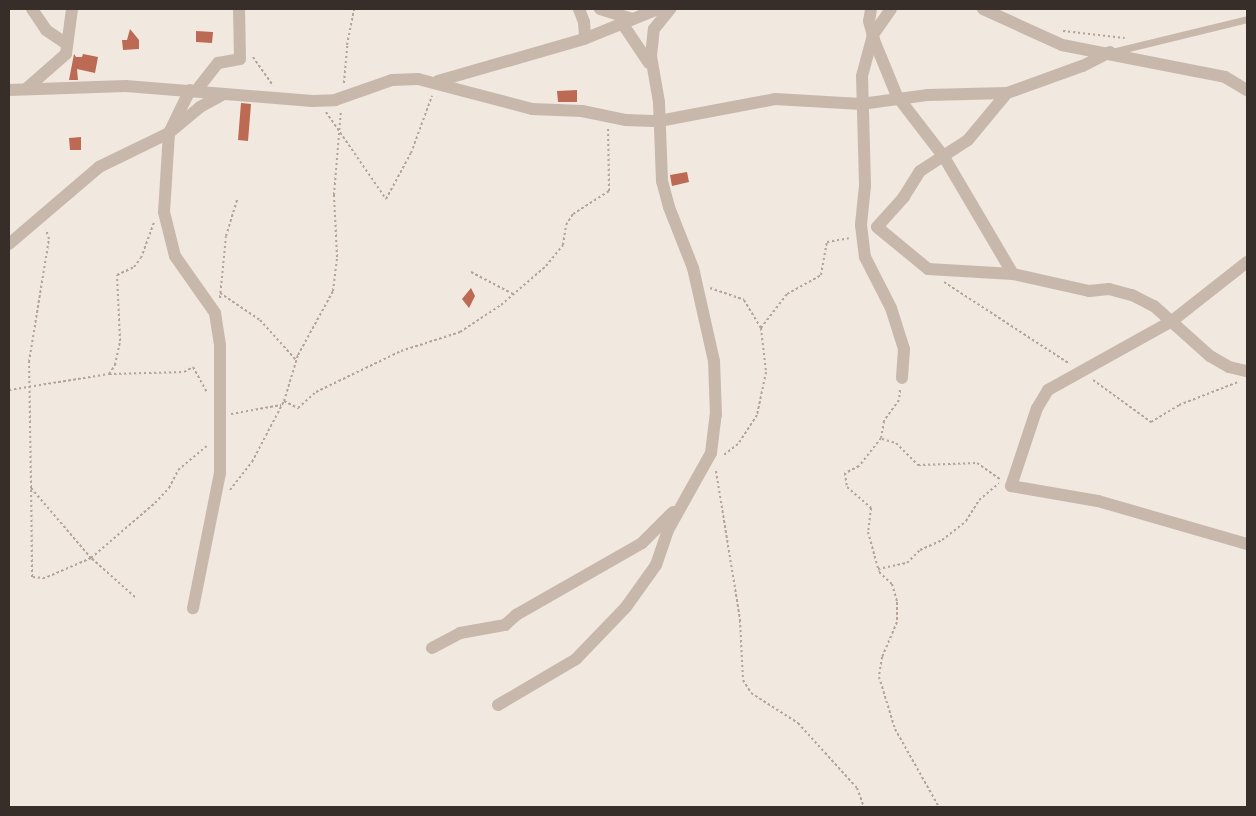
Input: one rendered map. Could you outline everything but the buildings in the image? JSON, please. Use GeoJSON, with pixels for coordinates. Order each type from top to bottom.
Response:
{"type":"FeatureCollection","features":[{"type":"Feature","properties":{"kind":"street"},"geometry":{"type":"LineString","coordinates":[[32,9],[46,30],[68,44]]}},
{"type":"Feature","properties":{"kind":"street"},"geometry":{"type":"LineString","coordinates":[[26,89],[66,54],[72,9]]}},
{"type":"Feature","properties":{"kind":"street"},"geometry":{"type":"LineString","coordinates":[[193,608],[220,473],[220,346],[215,314],[174,256],[168,237],[164,207],[169,133],[193,90],[218,63],[240,60],[240,9]]}},
{"type":"Feature","properties":{"kind":"street"},"geometry":{"type":"LineString","coordinates":[[579,9],[584,22],[585,38]]}},
{"type":"Feature","properties":{"kind":"street"},"geometry":{"type":"LineString","coordinates":[[600,9],[627,21],[654,72]]}},
{"type":"Feature","properties":{"kind":"street"},"geometry":{"type":"LineString","coordinates":[[438,82],[585,38],[658,9]]}},
{"type":"Feature","properties":{"kind":"street"},"geometry":{"type":"LineString","coordinates":[[432,648],[460,633],[505,624],[516,615],[642,543],[679,508],[695,485],[712,453],[716,415],[714,370],[704,309],[662,182],[659,121],[650,43],[654,29],[670,9]]}},
{"type":"Feature","properties":{"kind":"street"},"geometry":{"type":"LineString","coordinates":[[871,9],[869,21],[873,35],[901,100],[944,157],[1013,274]]}},
{"type":"Feature","properties":{"kind":"street"},"geometry":{"type":"LineString","coordinates":[[891,9],[873,35],[862,76],[861,104],[865,186],[862,239],[876,283],[891,308],[904,349],[902,378]]}},
{"type":"Feature","properties":{"kind":"street"},"geometry":{"type":"LineString","coordinates":[[983,9],[1062,45],[1110,52],[1224,77],[1247,90]]}},
{"type":"Feature","properties":{"kind":"street"},"geometry":{"type":"LineString","coordinates":[[9,90],[126,86],[316,101],[342,97],[392,80],[438,82],[532,109],[659,121],[775,99],[861,104],[928,95],[1007,93],[1082,66],[1110,52]]}},
{"type":"Feature","properties":{"kind":"street"},"geometry":{"type":"LineString","coordinates":[[862,239],[877,227],[904,197],[920,171],[968,140],[1007,93]]}},
{"type":"Feature","properties":{"kind":"street"},"geometry":{"type":"LineString","coordinates":[[9,244],[99,167],[169,133],[200,108],[222,95]]}},
{"type":"Feature","properties":{"kind":"street"},"geometry":{"type":"LineString","coordinates":[[877,227],[928,269],[1013,274],[1090,291],[1109,289],[1132,295],[1154,306],[1210,356],[1228,367],[1247,371]]}},
{"type":"Feature","properties":{"kind":"street"},"geometry":{"type":"LineString","coordinates":[[1247,262],[1172,321],[1048,390],[1037,408],[1011,486],[1098,501],[1247,544]]}},
{"type":"Feature","properties":{"kind":"street"},"geometry":{"type":"LineString","coordinates":[[498,705],[576,659],[626,607],[656,565],[679,508]]}},
{"type":"Feature","properties":{"kind":"lane"},"geometry":{"type":"LineString","coordinates":[[1110,52],[1247,19]]}},
{"type":"Feature","properties":{"kind":"path"},"geometry":{"type":"LineString","coordinates":[[229,492],[252,462],[282,405],[296,360],[333,291],[337,257],[334,195],[342,97],[354,9]]}},
{"type":"Feature","properties":{"kind":"path"},"geometry":{"type":"LineString","coordinates":[[1062,31],[1131,39]]}},
{"type":"Feature","properties":{"kind":"path"},"geometry":{"type":"LineString","coordinates":[[250,49],[272,85],[285,98]]}},
{"type":"Feature","properties":{"kind":"path"},"geometry":{"type":"LineString","coordinates":[[316,101],[340,136],[362,162],[386,199],[411,154],[432,98]]}},
{"type":"Feature","properties":{"kind":"path"},"geometry":{"type":"LineString","coordinates":[[284,401],[298,408],[316,392],[376,362],[417,344],[460,332],[513,294],[546,266],[563,245],[566,225],[573,214],[609,190],[608,116]]}},
{"type":"Feature","properties":{"kind":"path"},"geometry":{"type":"LineString","coordinates":[[220,301],[226,236],[237,200]]}},
{"type":"Feature","properties":{"kind":"path"},"geometry":{"type":"LineString","coordinates":[[109,374],[115,365],[120,341],[117,275],[134,267],[141,258],[145,240],[164,207]]}},
{"type":"Feature","properties":{"kind":"path"},"geometry":{"type":"LineString","coordinates":[[41,215],[49,238],[33,329],[30,386],[32,577],[45,578],[91,558],[155,503],[169,488],[178,470],[220,434]]}},
{"type":"Feature","properties":{"kind":"path"},"geometry":{"type":"LineString","coordinates":[[761,328],[787,294],[821,275],[827,242],[862,239]]}},
{"type":"Feature","properties":{"kind":"path"},"geometry":{"type":"LineString","coordinates":[[471,272],[513,294]]}},
{"type":"Feature","properties":{"kind":"path"},"geometry":{"type":"LineString","coordinates":[[705,287],[744,300],[761,328],[766,372],[757,415],[738,444],[720,458]]}},
{"type":"Feature","properties":{"kind":"path"},"geometry":{"type":"LineString","coordinates":[[220,293],[260,320],[296,360]]}},
{"type":"Feature","properties":{"kind":"path"},"geometry":{"type":"LineString","coordinates":[[9,390],[109,374],[184,372],[193,367],[220,414],[244,413],[282,405]]}},
{"type":"Feature","properties":{"kind":"path"},"geometry":{"type":"LineString","coordinates":[[902,378],[898,400],[884,421],[882,438],[859,466],[845,473],[847,487],[871,508],[868,532],[878,569],[892,584],[897,602],[897,622],[882,658],[879,677],[895,729],[940,807]]}},
{"type":"Feature","properties":{"kind":"path"},"geometry":{"type":"LineString","coordinates":[[878,569],[908,563],[920,550],[942,540],[966,521],[978,500],[1002,480],[977,463],[918,465],[896,443],[882,438]]}},
{"type":"Feature","properties":{"kind":"path"},"geometry":{"type":"LineString","coordinates":[[714,463],[740,620],[744,680],[751,693],[798,723],[857,788],[864,807]]}},
{"type":"Feature","properties":{"kind":"path"},"geometry":{"type":"LineString","coordinates":[[31,488],[91,558],[135,597]]}}]}
